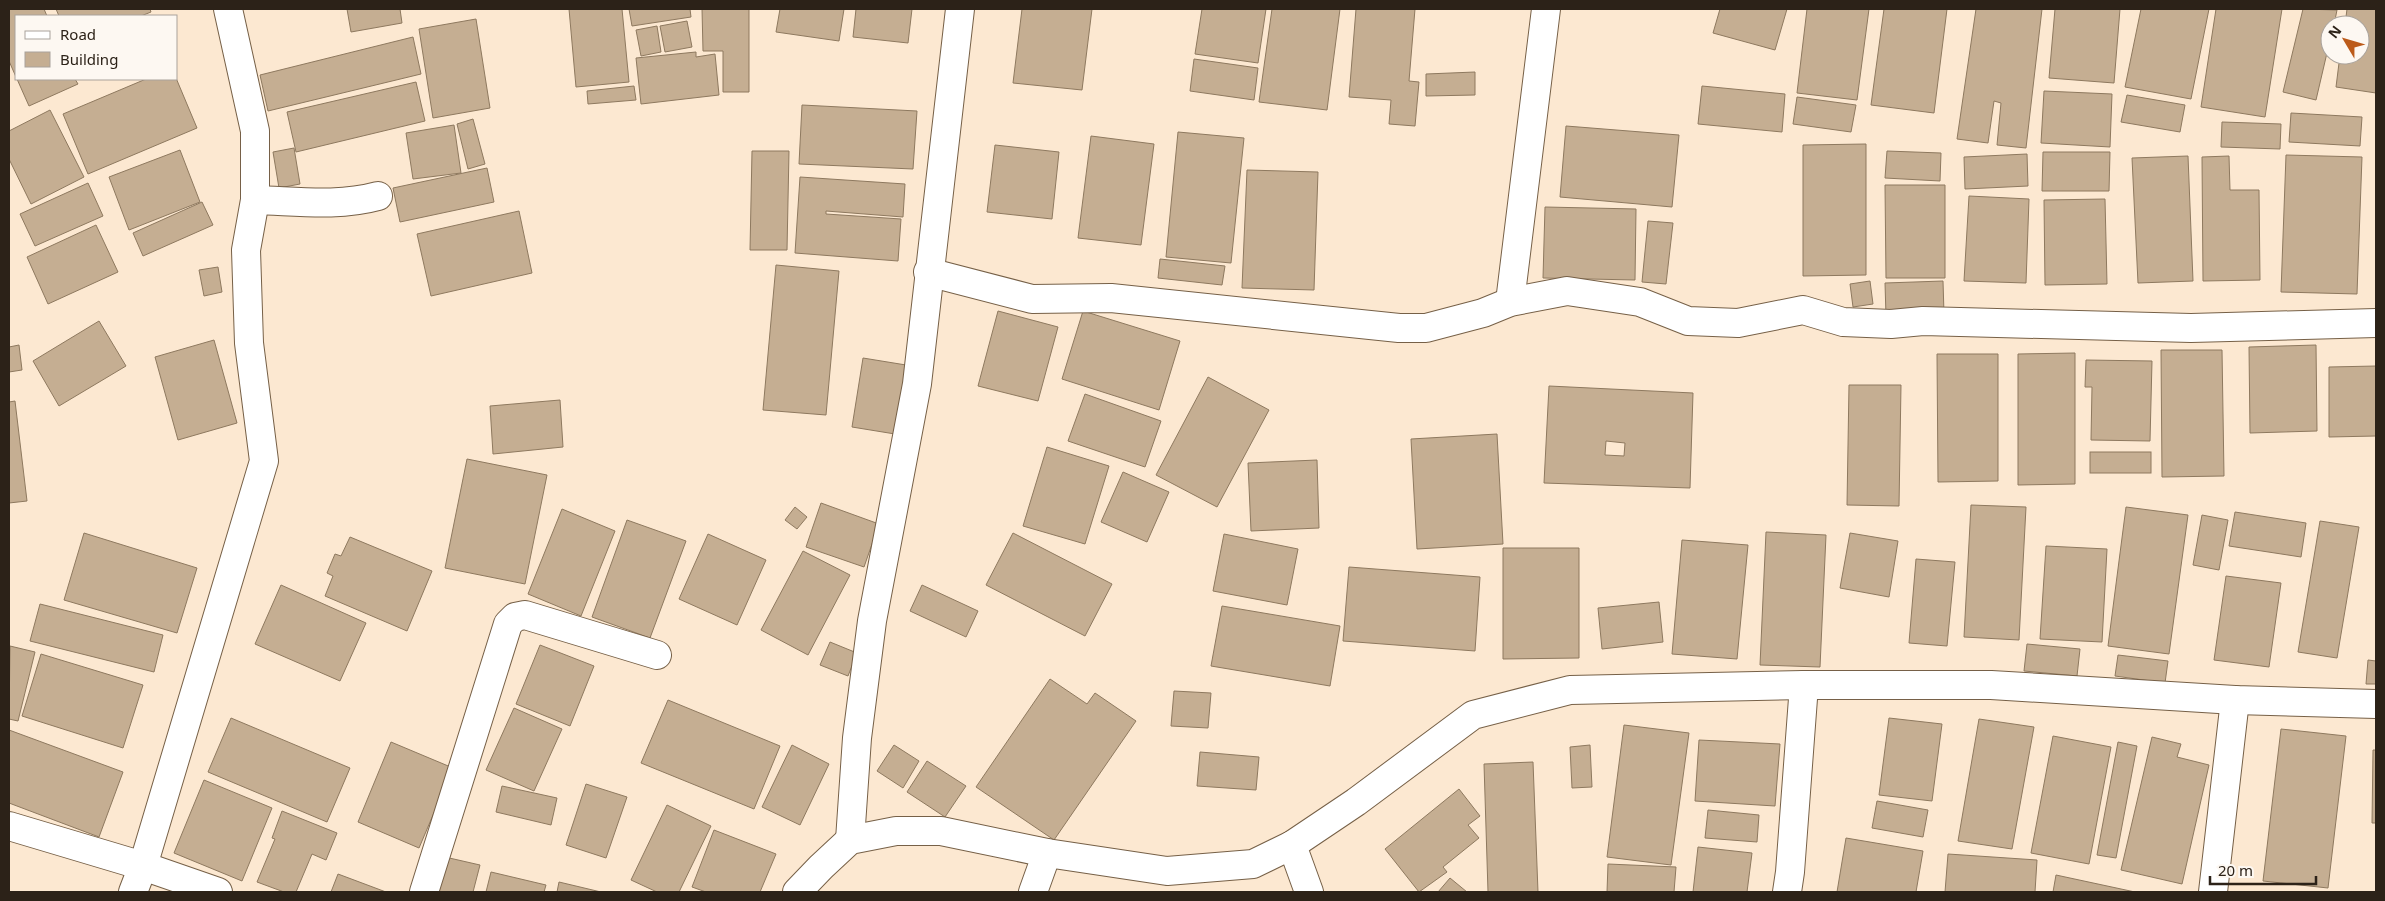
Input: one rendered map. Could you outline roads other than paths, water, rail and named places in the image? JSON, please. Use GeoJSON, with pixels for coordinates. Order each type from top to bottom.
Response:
{"type":"FeatureCollection","features":[{"type":"Feature","properties":{"kind":"street"},"geometry":{"type":"LineString","coordinates":[[132,892],[143,866],[264,461],[248,343],[246,250],[255,200],[255,131],[228,9]]}},
{"type":"Feature","properties":{"kind":"street"},"geometry":{"type":"LineString","coordinates":[[850,840],[857,738],[872,622],[917,384],[928,272],[960,9]]}},
{"type":"Feature","properties":{"kind":"street"},"geometry":{"type":"LineString","coordinates":[[1510,302],[1546,9]]}},
{"type":"Feature","properties":{"kind":"street"},"geometry":{"type":"LineString","coordinates":[[255,200],[332,202],[360,201],[378,196]]}},
{"type":"Feature","properties":{"kind":"street"},"geometry":{"type":"LineString","coordinates":[[928,272],[1032,299],[1111,298],[1399,328],[1426,328],[1483,313],[1510,302],[1567,291],[1640,302],[1688,321],[1738,323],[1803,310],[1843,322],[1891,324],[1923,322],[2191,328],[2376,323]]}},
{"type":"Feature","properties":{"kind":"street"},"geometry":{"type":"LineString","coordinates":[[424,892],[508,624],[515,617],[525,614],[658,655]]}},
{"type":"Feature","properties":{"kind":"street"},"geometry":{"type":"LineString","coordinates":[[797,892],[850,840],[896,831],[941,831],[1047,853],[1167,871],[1253,864],[1292,845],[1356,802],[1474,715],[1570,690],[1804,685],[1991,685],[2235,700],[2376,704]]}},
{"type":"Feature","properties":{"kind":"street"},"geometry":{"type":"LineString","coordinates":[[1787,892],[1804,685]]}},
{"type":"Feature","properties":{"kind":"street"},"geometry":{"type":"LineString","coordinates":[[2213,892],[2235,700]]}},
{"type":"Feature","properties":{"kind":"street"},"geometry":{"type":"LineString","coordinates":[[9,826],[143,866],[218,892]]}},
{"type":"Feature","properties":{"kind":"street"},"geometry":{"type":"LineString","coordinates":[[1292,845],[1309,892]]}},
{"type":"Feature","properties":{"kind":"street"},"geometry":{"type":"LineString","coordinates":[[1033,892],[1047,853]]}}]}
